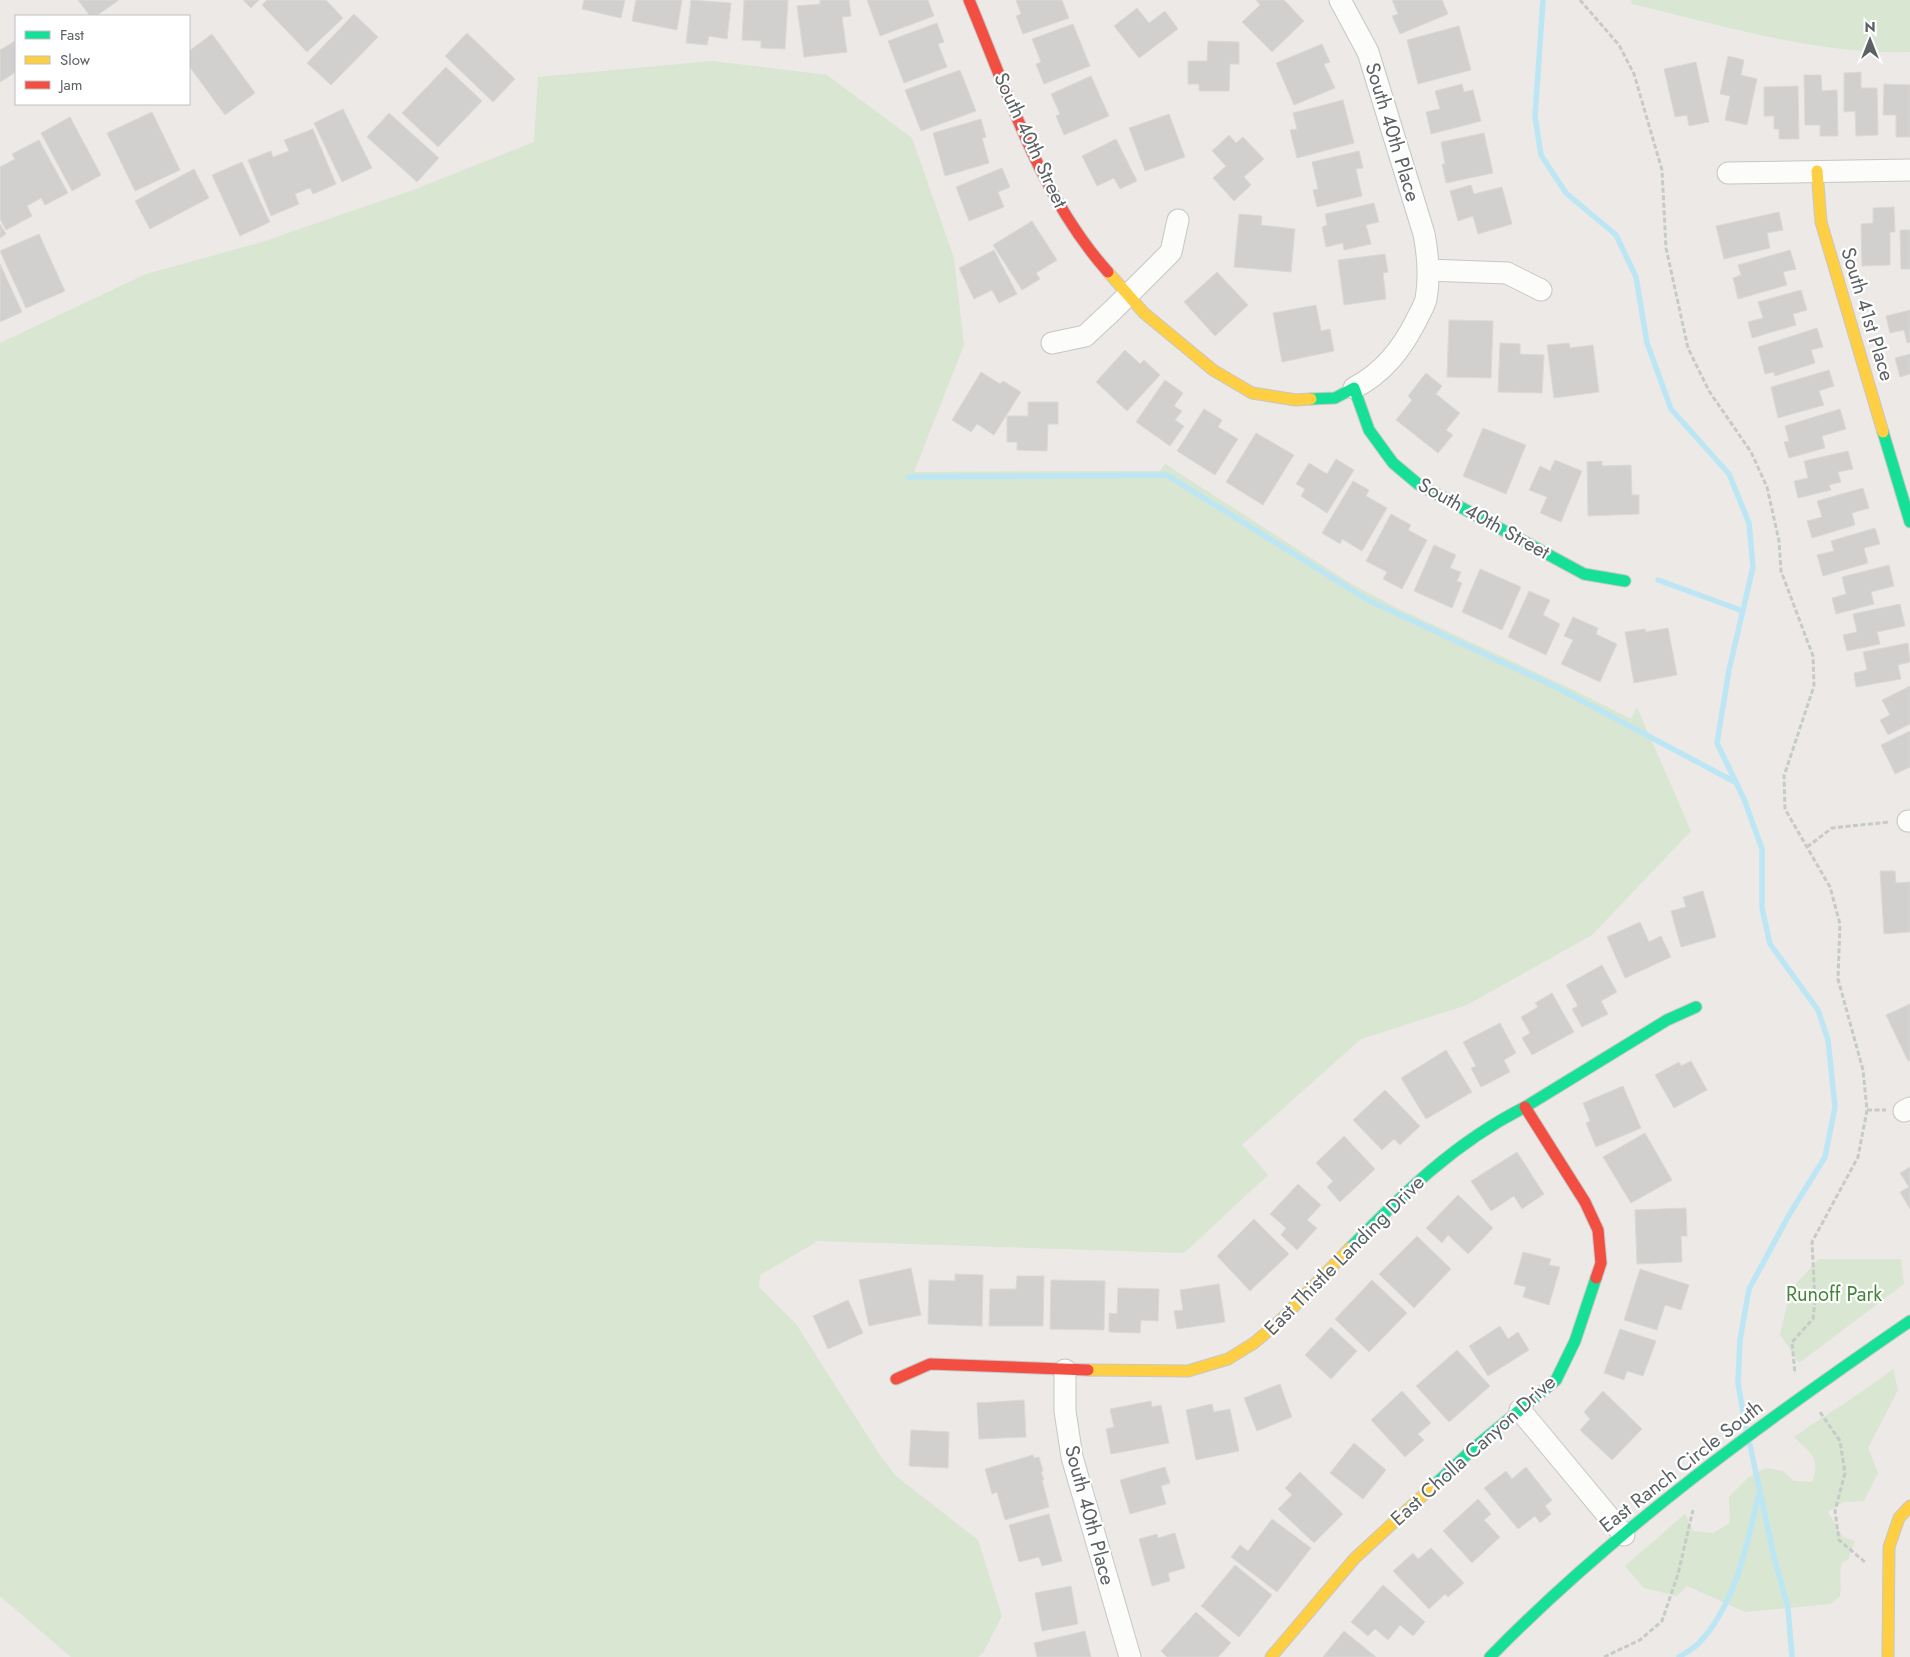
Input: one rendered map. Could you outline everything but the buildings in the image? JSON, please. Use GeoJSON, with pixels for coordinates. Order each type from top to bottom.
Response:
{"type":"FeatureCollection","features":[{"type":"Feature","properties":{"kind":"street","name":"South 40th Street"},"geometry":{"type":"LineString","coordinates":[[969,0],[1033,154],[1067,217],[1104,268],[1144,313],[1213,370],[1252,393],[1296,400],[1335,398],[1354,388],[1370,430],[1393,463],[1418,484],[1584,574],[1625,581]]}},
{"type":"Feature","properties":{"kind":"street","name":"South 40th Place"},"geometry":{"type":"LineString","coordinates":[[1340,0],[1368,52],[1424,234],[1428,270],[1425,302],[1409,334],[1389,363],[1372,379],[1354,388]]}},
{"type":"Feature","properties":{"kind":"street"},"geometry":{"type":"LineString","coordinates":[[1728,173],[1910,170]]}},
{"type":"Feature","properties":{"kind":"street","name":"South 41st Place"},"geometry":{"type":"LineString","coordinates":[[1817,171],[1821,222],[1910,522]]}},
{"type":"Feature","properties":{"kind":"street"},"geometry":{"type":"LineString","coordinates":[[1052,343],[1085,336],[1171,252],[1178,220]]}},
{"type":"Feature","properties":{"kind":"street"},"geometry":{"type":"LineString","coordinates":[[1428,270],[1507,272],[1541,290]]}},
{"type":"Feature","properties":{"kind":"street","name":"East Thistle Landing Drive"},"geometry":{"type":"LineString","coordinates":[[896,1379],[930,1364],[1065,1370],[1188,1371],[1228,1359],[1254,1343],[1281,1320],[1387,1210],[1447,1155],[1503,1118],[1525,1107],[1667,1020],[1696,1007]]}},
{"type":"Feature","properties":{"kind":"street","name":"East Cholla Canyon Drive"},"geometry":{"type":"LineString","coordinates":[[1271,1657],[1355,1558],[1475,1447],[1556,1380],[1575,1341],[1601,1263],[1598,1230],[1585,1202],[1525,1107]]}},
{"type":"Feature","properties":{"kind":"street","name":"East Ranch Circle South"},"geometry":{"type":"LineString","coordinates":[[1490,1657],[1560,1590],[1624,1535],[1699,1475],[1780,1411],[1910,1321]]}},
{"type":"Feature","properties":{"kind":"street","name":"South 40th Place"},"geometry":{"type":"LineString","coordinates":[[1065,1370],[1065,1411],[1072,1457],[1130,1657]]}},
{"type":"Feature","properties":{"kind":"street"},"geometry":{"type":"LineString","coordinates":[[1520,1410],[1624,1535]]}},
{"type":"Feature","properties":{"kind":"street"},"geometry":{"type":"LineString","coordinates":[[1888,1657],[1889,1547],[1893,1530],[1899,1518],[1910,1506]]}},
{"type":"Feature","properties":{"kind":"path"},"geometry":{"type":"LineString","coordinates":[[1580,0],[1619,44],[1634,74],[1662,170],[1666,248],[1688,348],[1709,391],[1751,452],[1767,487],[1779,541],[1780,571],[1813,656],[1814,686],[1784,776],[1785,809],[1830,887],[1840,924],[1838,979],[1862,1070],[1867,1110],[1858,1158],[1812,1242],[1815,1301],[1813,1319],[1792,1342],[1793,1370],[1806,1394],[1840,1441],[1846,1473],[1835,1511],[1839,1540],[1871,1567],[1888,1567]]}},
{"type":"Feature","properties":{"kind":"path"},"geometry":{"type":"LineString","coordinates":[[1807,847],[1832,828],[1869,822],[1909,821]]}},
{"type":"Feature","properties":{"kind":"path"},"geometry":{"type":"LineString","coordinates":[[1604,1657],[1640,1640],[1662,1621],[1678,1574],[1699,1475]]}},
{"type":"Feature","properties":{"kind":"green space"},"geometry":{"type":"Polygon","coordinates":[[[1631,0],[1910,0],[1910,52],[1875,52],[1805,44],[1632,4],[1631,0]]]}},
{"type":"Feature","properties":{"kind":"green space"},"geometry":{"type":"Polygon","coordinates":[[[712,61],[827,75],[912,138],[954,258],[964,345],[914,472],[1160,471],[1165,464],[1350,583],[1399,609],[1576,691],[1631,719],[1637,707],[1691,831],[1592,935],[1467,1005],[1361,1039],[1242,1145],[1268,1175],[1184,1253],[818,1241],[760,1275],[759,1287],[796,1324],[881,1457],[896,1476],[978,1540],[1002,1616],[983,1653],[978,1657],[71,1657],[0,1596],[0,343],[146,274],[259,243],[413,190],[534,142],[538,77],[712,61]]]}},
{"type":"Feature","properties":{"kind":"green space","name":"Runoff Park"},"geometry":{"type":"Polygon","coordinates":[[[1819,1259],[1901,1259],[1904,1284],[1799,1363],[1780,1334],[1791,1289],[1819,1259]]]}},
{"type":"Feature","properties":{"kind":"green space"},"geometry":{"type":"Polygon","coordinates":[[[1893,1369],[1898,1390],[1868,1448],[1878,1473],[1864,1501],[1843,1502],[1828,1512],[1843,1537],[1855,1541],[1848,1560],[1842,1562],[1840,1596],[1830,1604],[1745,1612],[1687,1586],[1677,1596],[1644,1588],[1625,1566],[1685,1514],[1693,1531],[1713,1533],[1730,1523],[1729,1497],[1749,1477],[1766,1468],[1783,1471],[1794,1481],[1812,1482],[1815,1474],[1813,1456],[1794,1437],[1893,1369]]]}},
{"type":"Feature","properties":{"kind":"waterway"},"geometry":{"type":"LineString","coordinates":[[1543,0],[1535,116],[1541,155],[1566,193],[1616,235],[1636,277],[1647,343],[1671,409],[1729,474],[1749,523],[1753,567],[1729,670],[1717,743],[1744,799],[1762,849],[1762,908],[1770,944],[1818,1010],[1828,1040],[1835,1107],[1825,1157],[1789,1215],[1749,1289],[1740,1340],[1738,1383],[1746,1429]]}},
{"type":"Feature","properties":{"kind":"waterway"},"geometry":{"type":"LineString","coordinates":[[908,477],[1167,475],[1368,600],[1558,688],[1735,782]]}},
{"type":"Feature","properties":{"kind":"waterway"},"geometry":{"type":"LineString","coordinates":[[1658,580],[1743,611]]}},
{"type":"Feature","properties":{"kind":"waterway"},"geometry":{"type":"LineString","coordinates":[[1750,1445],[1774,1557],[1788,1608],[1792,1657]]}},
{"type":"Feature","properties":{"kind":"waterway"},"geometry":{"type":"LineString","coordinates":[[1679,1657],[1698,1644],[1711,1629],[1730,1594],[1744,1555],[1758,1497]]}},
{"type":"Feature","properties":{"kind":"traffic: fast"},"geometry":{"type":"LineString","coordinates":[[1311,399],[1335,398],[1354,388],[1369,430],[1393,463],[1418,484],[1584,574],[1625,581]]}},
{"type":"Feature","properties":{"kind":"traffic: fast"},"geometry":{"type":"LineString","coordinates":[[1883,432],[1910,522]]}},
{"type":"Feature","properties":{"kind":"traffic: fast"},"geometry":{"type":"LineString","coordinates":[[1350,1248],[1411,1188],[1475,1136],[1667,1020],[1696,1007]]}},
{"type":"Feature","properties":{"kind":"traffic: fast"},"geometry":{"type":"LineString","coordinates":[[1430,1489],[1475,1447],[1556,1380],[1575,1341],[1596,1278]]}},
{"type":"Feature","properties":{"kind":"traffic: fast"},"geometry":{"type":"LineString","coordinates":[[1490,1657],[1537,1610],[1587,1565],[1691,1479],[1800,1398],[1910,1321]]}},
{"type":"Feature","properties":{"kind":"traffic: slow"},"geometry":{"type":"LineString","coordinates":[[1817,171],[1821,222],[1883,432]]}},
{"type":"Feature","properties":{"kind":"traffic: slow"},"geometry":{"type":"LineString","coordinates":[[1108,272],[1144,313],[1213,370],[1252,393],[1296,400],[1311,399]]}},
{"type":"Feature","properties":{"kind":"traffic: slow"},"geometry":{"type":"LineString","coordinates":[[1088,1370],[1188,1371],[1228,1359],[1254,1343],[1281,1320],[1350,1248]]}},
{"type":"Feature","properties":{"kind":"traffic: slow"},"geometry":{"type":"LineString","coordinates":[[1271,1657],[1355,1558],[1430,1489]]}},
{"type":"Feature","properties":{"kind":"traffic: slow"},"geometry":{"type":"LineString","coordinates":[[1888,1657],[1889,1547],[1899,1518],[1910,1506]]}},
{"type":"Feature","properties":{"kind":"traffic: jam"},"geometry":{"type":"LineString","coordinates":[[969,0],[1012,107],[1044,177],[1063,211],[1084,242],[1108,272]]}},
{"type":"Feature","properties":{"kind":"traffic: jam"},"geometry":{"type":"LineString","coordinates":[[1525,1107],[1585,1202],[1598,1230],[1601,1263],[1596,1278]]}},
{"type":"Feature","properties":{"kind":"traffic: jam"},"geometry":{"type":"LineString","coordinates":[[896,1379],[930,1364],[1088,1370]]}}]}
